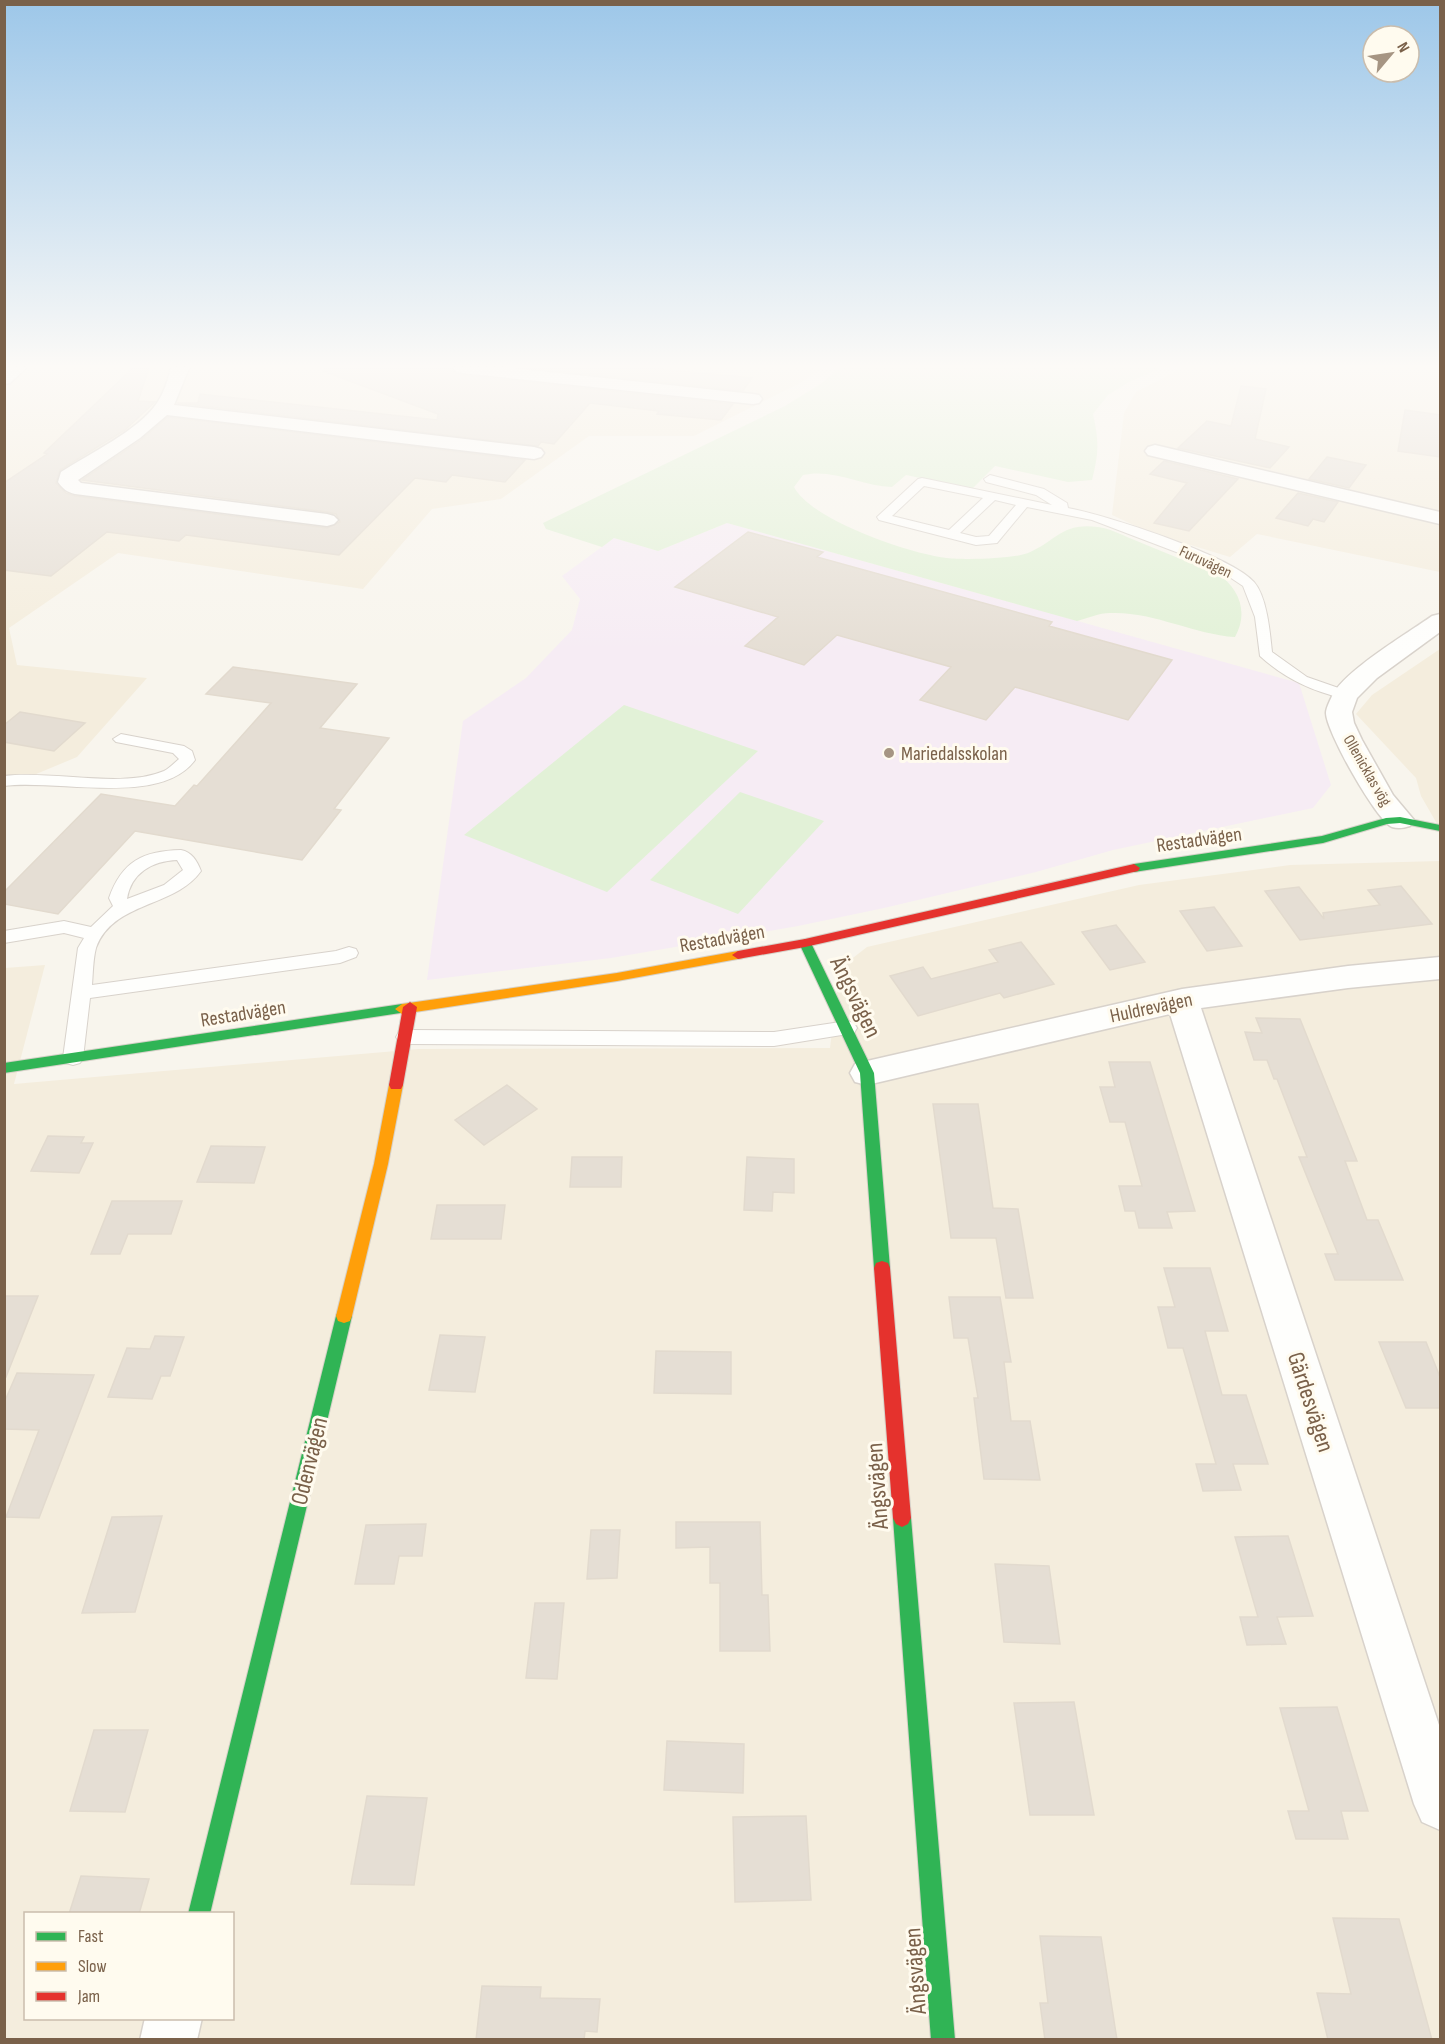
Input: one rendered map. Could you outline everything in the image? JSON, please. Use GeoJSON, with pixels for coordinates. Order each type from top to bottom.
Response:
{"type":"FeatureCollection","features":[{"type":"Feature","properties":{"kind":"street"},"geometry":{"type":"LineString","coordinates":[[87,463],[68,476],[68,483],[75,488],[327,520]]}},
{"type":"Feature","properties":{"kind":"street"},"geometry":{"type":"LineString","coordinates":[[1208,463],[1440,518]]}},
{"type":"Feature","properties":{"kind":"street"},"geometry":{"type":"LineString","coordinates":[[1345,695],[1368,674],[1440,621]]}},
{"type":"Feature","properties":{"kind":"street","name":"Ollenicklas vög"},"geometry":{"type":"LineString","coordinates":[[1345,695],[1339,712],[1341,723],[1381,799],[1400,820]]}},
{"type":"Feature","properties":{"kind":"street","name":"Restadvägen"},"geometry":{"type":"LineString","coordinates":[[4,1068],[617,977],[805,943],[1139,867],[1323,839],[1375,823],[1400,820],[1440,828]]}},
{"type":"Feature","properties":{"kind":"street","name":"Ängsvägen"},"geometry":{"type":"LineString","coordinates":[[805,943],[867,1073],[943,2040]]}},
{"type":"Feature","properties":{"kind":"street","name":"Huldrevägen"},"geometry":{"type":"LineString","coordinates":[[867,1073],[1182,1000],[1348,976],[1440,968]]}},
{"type":"Feature","properties":{"kind":"street","name":"Gärdesvägen"},"geometry":{"type":"LineString","coordinates":[[1182,1000],[1440,1804]]}},
{"type":"Feature","properties":{"kind":"street","name":"Odenvägen"},"geometry":{"type":"LineString","coordinates":[[199,1912],[381,1164],[410,1007]]}},
{"type":"Feature","properties":{"kind":"street"},"geometry":{"type":"LineString","coordinates":[[168,2040],[174,2020]]}},
{"type":"Feature","properties":{"kind":"lane","name":"Furuvägen"},"geometry":{"type":"LineString","coordinates":[[990,479],[1040,492],[1073,513]]}},
{"type":"Feature","properties":{"kind":"lane","name":"Furuvägen"},"geometry":{"type":"LineString","coordinates":[[1024,503],[993,540],[976,541],[883,517],[922,482],[1095,517],[1182,549],[1218,563],[1249,584],[1262,617],[1265,653],[1279,667],[1298,680],[1345,695]]}},
{"type":"Feature","properties":{"kind":"lane"},"geometry":{"type":"LineString","coordinates":[[951,535],[991,496]]}},
{"type":"Feature","properties":{"kind":"lane"},"geometry":{"type":"LineString","coordinates":[[4,780],[36,776],[139,783],[171,774],[183,767],[187,760],[186,754],[178,749],[121,739]]}},
{"type":"Feature","properties":{"kind":"lane"},"geometry":{"type":"LineString","coordinates":[[73,1058],[87,948],[94,934],[123,908]]}},
{"type":"Feature","properties":{"kind":"lane"},"geometry":{"type":"LineString","coordinates":[[4,937],[64,927],[94,934]]}},
{"type":"Feature","properties":{"kind":"lane"},"geometry":{"type":"LineString","coordinates":[[82,993],[340,957],[349,953]]}},
{"type":"Feature","properties":{"kind":"lane"},"geometry":{"type":"LineString","coordinates":[[406,1037],[774,1039],[847,1028]]}},
{"type":"Feature","properties":{"kind":"shaded area"},"geometry":{"type":"Polygon","coordinates":[[[5,463],[551,463],[501,499],[432,509],[363,589],[118,553],[9,628],[17,665],[147,678],[77,757],[5,787],[5,463]]]}},
{"type":"Feature","properties":{"kind":"shaded area"},"geometry":{"type":"Polygon","coordinates":[[[1118,463],[1440,463],[1440,572],[1257,534],[1230,557],[1151,533],[1112,515],[1118,463]]]}},
{"type":"Feature","properties":{"kind":"shaded area","name":"Mariedalsskolan"},"geometry":{"type":"Polygon","coordinates":[[[727,523],[1299,683],[1331,785],[1313,808],[1113,850],[1036,872],[884,908],[798,926],[611,958],[427,980],[463,721],[526,678],[572,630],[580,599],[562,576],[614,538],[658,551],[727,523]]]}},
{"type":"Feature","properties":{"kind":"shaded area"},"geometry":{"type":"Polygon","coordinates":[[[1440,649],[1440,829],[1421,796],[1416,778],[1356,714],[1372,695],[1440,649]]]}},
{"type":"Feature","properties":{"kind":"shaded area"},"geometry":{"type":"Polygon","coordinates":[[[1440,861],[1440,2039],[5,2040],[5,968],[45,965],[14,1084],[419,1049],[830,1048],[840,968],[867,947],[1139,885],[1290,865],[1440,861]]]}},
{"type":"Feature","properties":{"kind":"green space"},"geometry":{"type":"Polygon","coordinates":[[[666,463],[1096,463],[1092,480],[1068,482],[995,466],[972,489],[906,475],[892,487],[836,475],[814,473],[803,475],[794,487],[804,499],[840,523],[910,550],[947,558],[1011,557],[1028,553],[1076,527],[1098,527],[1111,530],[1217,573],[1236,593],[1240,601],[1241,619],[1235,637],[1126,613],[1102,614],[1077,621],[727,523],[658,551],[614,538],[602,547],[546,529],[543,523],[666,463]]]}},
{"type":"Feature","properties":{"kind":"green space"},"geometry":{"type":"Polygon","coordinates":[[[624,705],[758,751],[607,892],[464,835],[624,705]]]}},
{"type":"Feature","properties":{"kind":"green space"},"geometry":{"type":"Polygon","coordinates":[[[740,792],[824,821],[738,914],[650,880],[740,792]]]}},
{"type":"Feature","properties":{"kind":"building"},"geometry":{"type":"Polygon","coordinates":[[[33,463],[71,463],[60,470],[56,483],[66,493],[75,496],[327,528],[340,522],[336,514],[82,480],[107,463],[522,463],[505,482],[452,475],[446,482],[415,478],[339,555],[186,535],[179,541],[107,532],[51,576],[4,570],[4,483],[33,463]]]}},
{"type":"Feature","properties":{"kind":"building"},"geometry":{"type":"Polygon","coordinates":[[[1161,463],[1174,463],[1238,479],[1189,531],[1154,523],[1187,483],[1150,474],[1161,463]]]}},
{"type":"Feature","properties":{"kind":"building"},"geometry":{"type":"Polygon","coordinates":[[[1249,463],[1274,463],[1270,468],[1249,463]]]}},
{"type":"Feature","properties":{"kind":"building"},"geometry":{"type":"Polygon","coordinates":[[[1322,463],[1366,465],[1349,488],[1309,479],[1322,463]]]}},
{"type":"Feature","properties":{"kind":"building"},"geometry":{"type":"Polygon","coordinates":[[[1298,493],[1338,502],[1324,522],[1313,519],[1308,526],[1276,518],[1298,493]]]}},
{"type":"Feature","properties":{"kind":"building"},"geometry":{"type":"Polygon","coordinates":[[[748,532],[823,552],[817,557],[1052,622],[1049,626],[1172,660],[1128,720],[1015,687],[986,720],[920,700],[951,667],[837,635],[804,665],[745,646],[778,617],[675,587],[748,532]]]}},
{"type":"Feature","properties":{"kind":"building"},"geometry":{"type":"Polygon","coordinates":[[[233,667],[357,684],[320,728],[389,738],[334,809],[341,810],[302,860],[135,831],[58,914],[4,904],[4,892],[101,794],[175,806],[194,785],[197,786],[271,703],[206,694],[233,667]]]}},
{"type":"Feature","properties":{"kind":"building"},"geometry":{"type":"Polygon","coordinates":[[[20,712],[85,723],[54,751],[4,742],[4,725],[20,712]]]}},
{"type":"Feature","properties":{"kind":"building"},"geometry":{"type":"Polygon","coordinates":[[[1401,886],[1432,924],[1300,940],[1265,891],[1299,887],[1324,919],[1323,913],[1380,905],[1368,890],[1401,886]]]}},
{"type":"Feature","properties":{"kind":"building"},"geometry":{"type":"Polygon","coordinates":[[[1214,907],[1242,946],[1207,951],[1180,911],[1214,907]]]}},
{"type":"Feature","properties":{"kind":"building"},"geometry":{"type":"Polygon","coordinates":[[[1116,925],[1145,962],[1110,970],[1082,932],[1116,925]]]}},
{"type":"Feature","properties":{"kind":"building"},"geometry":{"type":"Polygon","coordinates":[[[1021,942],[1054,984],[1004,998],[1000,993],[918,1016],[890,976],[923,967],[931,979],[998,962],[989,950],[1021,942]]]}},
{"type":"Feature","properties":{"kind":"building"},"geometry":{"type":"Polygon","coordinates":[[[1256,1018],[1300,1019],[1357,1161],[1345,1161],[1367,1220],[1378,1220],[1403,1280],[1335,1280],[1325,1254],[1338,1254],[1299,1157],[1307,1157],[1277,1079],[1274,1079],[1267,1060],[1254,1060],[1245,1032],[1262,1033],[1256,1018]]]}},
{"type":"Feature","properties":{"kind":"building"},"geometry":{"type":"Polygon","coordinates":[[[1109,1062],[1150,1062],[1195,1211],[1167,1212],[1172,1228],[1139,1228],[1135,1211],[1125,1211],[1119,1186],[1142,1186],[1125,1122],[1110,1122],[1100,1087],[1115,1087],[1109,1062]]]}},
{"type":"Feature","properties":{"kind":"building"},"geometry":{"type":"Polygon","coordinates":[[[507,1085],[537,1109],[484,1145],[455,1120],[507,1085]]]}},
{"type":"Feature","properties":{"kind":"building"},"geometry":{"type":"Polygon","coordinates":[[[933,1104],[978,1104],[993,1208],[1018,1209],[1033,1298],[1006,1298],[996,1238],[951,1238],[933,1104]]]}},
{"type":"Feature","properties":{"kind":"building"},"geometry":{"type":"Polygon","coordinates":[[[48,1136],[84,1137],[81,1143],[93,1143],[79,1173],[31,1171],[48,1136]]]}},
{"type":"Feature","properties":{"kind":"building"},"geometry":{"type":"Polygon","coordinates":[[[211,1146],[265,1147],[254,1183],[197,1182],[211,1146]]]}},
{"type":"Feature","properties":{"kind":"building"},"geometry":{"type":"Polygon","coordinates":[[[572,1157],[622,1157],[621,1187],[570,1187],[572,1157]]]}},
{"type":"Feature","properties":{"kind":"building"},"geometry":{"type":"Polygon","coordinates":[[[747,1157],[794,1159],[794,1193],[773,1192],[772,1211],[744,1210],[747,1157]]]}},
{"type":"Feature","properties":{"kind":"building"},"geometry":{"type":"Polygon","coordinates":[[[112,1201],[182,1201],[171,1234],[128,1234],[120,1254],[91,1254],[112,1201]]]}},
{"type":"Feature","properties":{"kind":"building"},"geometry":{"type":"Polygon","coordinates":[[[437,1205],[505,1205],[501,1239],[431,1239],[437,1205]]]}},
{"type":"Feature","properties":{"kind":"building"},"geometry":{"type":"Polygon","coordinates":[[[1164,1268],[1210,1268],[1228,1331],[1205,1331],[1222,1395],[1246,1395],[1268,1464],[1233,1464],[1241,1490],[1203,1491],[1196,1464],[1216,1464],[1183,1348],[1168,1348],[1158,1307],[1175,1307],[1164,1268]]]}},
{"type":"Feature","properties":{"kind":"building"},"geometry":{"type":"Polygon","coordinates":[[[4,1296],[38,1296],[6,1377],[4,1376],[4,1296]]]}},
{"type":"Feature","properties":{"kind":"building"},"geometry":{"type":"Polygon","coordinates":[[[949,1297],[1000,1297],[1011,1362],[1004,1362],[1011,1421],[1030,1421],[1040,1480],[984,1479],[974,1398],[978,1398],[968,1338],[954,1338],[949,1297]]]}},
{"type":"Feature","properties":{"kind":"building"},"geometry":{"type":"Polygon","coordinates":[[[440,1335],[485,1337],[475,1392],[429,1390],[440,1335]]]}},
{"type":"Feature","properties":{"kind":"building"},"geometry":{"type":"Polygon","coordinates":[[[155,1336],[184,1337],[170,1376],[161,1376],[152,1399],[108,1397],[127,1348],[150,1349],[155,1336]]]}},
{"type":"Feature","properties":{"kind":"building"},"geometry":{"type":"Polygon","coordinates":[[[1379,1342],[1426,1342],[1440,1377],[1440,1408],[1406,1408],[1379,1342]]]}},
{"type":"Feature","properties":{"kind":"building"},"geometry":{"type":"Polygon","coordinates":[[[656,1351],[731,1352],[731,1394],[654,1393],[656,1351]]]}},
{"type":"Feature","properties":{"kind":"building"},"geometry":{"type":"Polygon","coordinates":[[[17,1373],[94,1375],[39,1518],[6,1517],[39,1430],[4,1429],[4,1403],[17,1373]]]}},
{"type":"Feature","properties":{"kind":"building"},"geometry":{"type":"Polygon","coordinates":[[[162,1516],[135,1612],[82,1613],[112,1517],[162,1516]]]}},
{"type":"Feature","properties":{"kind":"building"},"geometry":{"type":"Polygon","coordinates":[[[676,1522],[760,1522],[762,1595],[768,1595],[770,1651],[720,1651],[720,1583],[710,1583],[710,1547],[676,1548],[676,1522]]]}},
{"type":"Feature","properties":{"kind":"building"},"geometry":{"type":"Polygon","coordinates":[[[426,1524],[422,1556],[399,1556],[394,1584],[355,1584],[366,1525],[426,1524]]]}},
{"type":"Feature","properties":{"kind":"building"},"geometry":{"type":"Polygon","coordinates":[[[591,1530],[620,1530],[617,1578],[587,1579],[591,1530]]]}},
{"type":"Feature","properties":{"kind":"building"},"geometry":{"type":"Polygon","coordinates":[[[1288,1536],[1313,1616],[1277,1617],[1286,1644],[1247,1645],[1240,1617],[1258,1617],[1235,1537],[1288,1536]]]}},
{"type":"Feature","properties":{"kind":"building"},"geometry":{"type":"Polygon","coordinates":[[[995,1564],[1049,1566],[1060,1644],[1004,1642],[995,1564]]]}},
{"type":"Feature","properties":{"kind":"building"},"geometry":{"type":"Polygon","coordinates":[[[535,1603],[564,1603],[557,1679],[526,1678],[535,1603]]]}},
{"type":"Feature","properties":{"kind":"building"},"geometry":{"type":"Polygon","coordinates":[[[1074,1702],[1094,1815],[1030,1815],[1014,1703],[1074,1702]]]}},
{"type":"Feature","properties":{"kind":"building"},"geometry":{"type":"Polygon","coordinates":[[[1337,1707],[1368,1811],[1341,1811],[1348,1839],[1296,1839],[1288,1811],[1309,1811],[1280,1708],[1337,1707]]]}},
{"type":"Feature","properties":{"kind":"building"},"geometry":{"type":"Polygon","coordinates":[[[94,1730],[148,1730],[125,1812],[70,1811],[94,1730]]]}},
{"type":"Feature","properties":{"kind":"building"},"geometry":{"type":"Polygon","coordinates":[[[667,1741],[744,1744],[743,1793],[664,1790],[667,1741]]]}},
{"type":"Feature","properties":{"kind":"building"},"geometry":{"type":"Polygon","coordinates":[[[367,1796],[427,1798],[414,1885],[351,1884],[367,1796]]]}},
{"type":"Feature","properties":{"kind":"building"},"geometry":{"type":"Polygon","coordinates":[[[806,1816],[811,1900],[735,1902],[733,1817],[806,1816]]]}},
{"type":"Feature","properties":{"kind":"building"},"geometry":{"type":"Polygon","coordinates":[[[81,1876],[149,1879],[140,1912],[70,1912],[81,1876]]]}},
{"type":"Feature","properties":{"kind":"building"},"geometry":{"type":"Polygon","coordinates":[[[1333,1918],[1399,1919],[1432,2040],[1328,2040],[1317,1993],[1351,1994],[1333,1918]]]}},
{"type":"Feature","properties":{"kind":"building"},"geometry":{"type":"Polygon","coordinates":[[[1040,1936],[1101,1937],[1117,2040],[1045,2040],[1040,2003],[1048,2003],[1040,1936]]]}},
{"type":"Feature","properties":{"kind":"building"},"geometry":{"type":"Polygon","coordinates":[[[482,1986],[541,1987],[540,1998],[600,1999],[597,2032],[585,2031],[584,2040],[476,2040],[482,1986]]]}},
{"type":"Feature","properties":{"kind":"traffic: fast"},"geometry":{"type":"LineString","coordinates":[[1134,868],[1323,839],[1386,821],[1400,820],[1440,828]]}},
{"type":"Feature","properties":{"kind":"traffic: fast"},"geometry":{"type":"LineString","coordinates":[[805,943],[867,1073],[882,1268]]}},
{"type":"Feature","properties":{"kind":"traffic: fast"},"geometry":{"type":"LineString","coordinates":[[4,1068],[402,1009]]}},
{"type":"Feature","properties":{"kind":"traffic: fast"},"geometry":{"type":"LineString","coordinates":[[199,1912],[344,1316]]}},
{"type":"Feature","properties":{"kind":"traffic: fast"},"geometry":{"type":"LineString","coordinates":[[902,1518],[943,2040]]}},
{"type":"Feature","properties":{"kind":"traffic: slow"},"geometry":{"type":"LineString","coordinates":[[402,1009],[617,977],[738,955]]}},
{"type":"Feature","properties":{"kind":"traffic: slow"},"geometry":{"type":"LineString","coordinates":[[344,1316],[381,1164],[396,1085]]}},
{"type":"Feature","properties":{"kind":"traffic: jam"},"geometry":{"type":"LineString","coordinates":[[738,955],[805,943],[1134,868]]}},
{"type":"Feature","properties":{"kind":"traffic: jam"},"geometry":{"type":"LineString","coordinates":[[396,1085],[410,1007]]}},
{"type":"Feature","properties":{"kind":"traffic: jam"},"geometry":{"type":"LineString","coordinates":[[882,1268],[902,1518]]}},
{"type":"Feature","properties":{"kind":"place","name":"Mariedalsskolan"},"geometry":{"type":"Point","coordinates":[889,753]}}]}
